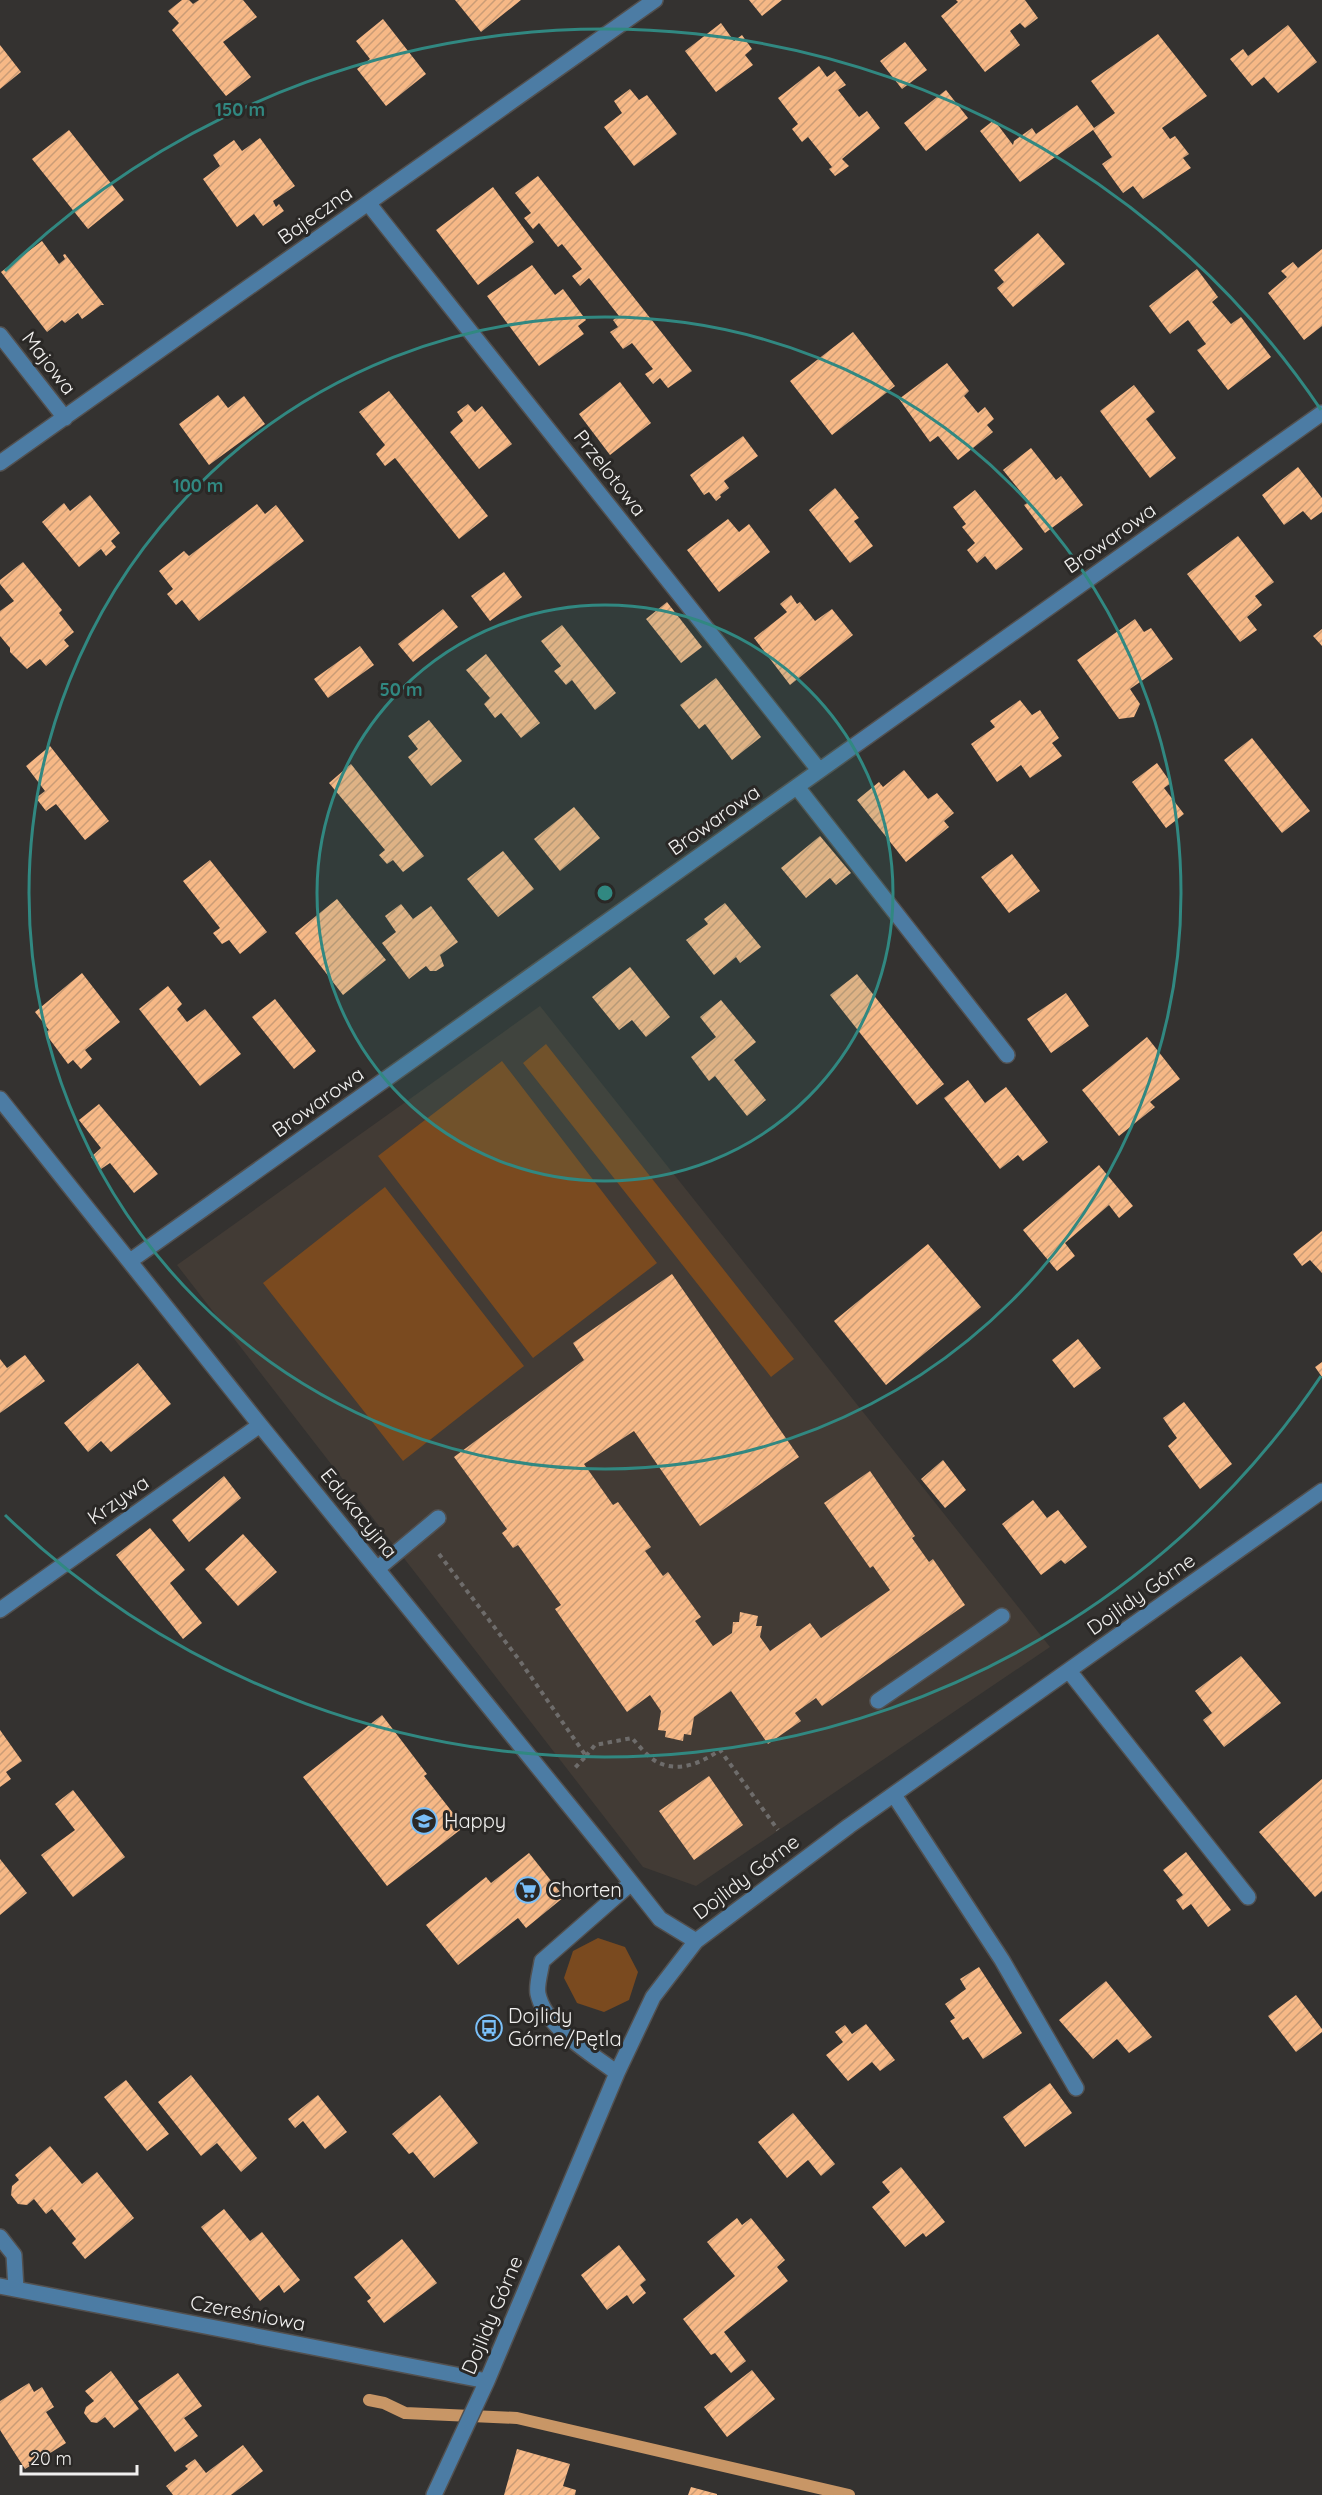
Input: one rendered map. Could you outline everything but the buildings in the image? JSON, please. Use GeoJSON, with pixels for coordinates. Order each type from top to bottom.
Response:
{"type":"FeatureCollection","features":[{"type":"Feature","properties":{"kind":"street","name":"Bajeczna"},"geometry":{"type":"LineString","coordinates":[[0,463],[654,0]]}},
{"type":"Feature","properties":{"kind":"street","name":"Przelotowa"},"geometry":{"type":"LineString","coordinates":[[368,203],[819,770]]}},
{"type":"Feature","properties":{"kind":"street","name":"Majowa"},"geometry":{"type":"LineString","coordinates":[[0,335],[65,418]]}},
{"type":"Feature","properties":{"kind":"street","name":"Browarowa"},"geometry":{"type":"LineString","coordinates":[[130,1261],[1322,413]]}},
{"type":"Feature","properties":{"kind":"street"},"geometry":{"type":"LineString","coordinates":[[797,787],[1007,1054]]}},
{"type":"Feature","properties":{"kind":"street","name":"Edukacyjna"},"geometry":{"type":"LineString","coordinates":[[0,1099],[260,1425],[607,1852],[630,1884],[660,1919],[696,1941]]}},
{"type":"Feature","properties":{"kind":"street","name":"Krzywa"},"geometry":{"type":"LineString","coordinates":[[0,1610],[260,1425]]}},
{"type":"Feature","properties":{"kind":"street","name":"Dojlidy Górne"},"geometry":{"type":"LineString","coordinates":[[434,2495],[487,2381],[617,2073],[653,1997],[696,1941],[894,1795],[1322,1491]]}},
{"type":"Feature","properties":{"kind":"street"},"geometry":{"type":"LineString","coordinates":[[377,1569],[438,1518]]}},
{"type":"Feature","properties":{"kind":"street"},"geometry":{"type":"LineString","coordinates":[[878,1701],[1002,1616]]}},
{"type":"Feature","properties":{"kind":"street"},"geometry":{"type":"LineString","coordinates":[[1069,1671],[1248,1897]]}},
{"type":"Feature","properties":{"kind":"street"},"geometry":{"type":"LineString","coordinates":[[894,1795],[1002,1960],[1076,2088]]}},
{"type":"Feature","properties":{"kind":"street"},"geometry":{"type":"LineString","coordinates":[[617,2073],[566,2036],[549,2015],[538,1993],[542,1961],[630,1884]]}},
{"type":"Feature","properties":{"kind":"street"},"geometry":{"type":"LineString","coordinates":[[0,2237],[14,2255],[16,2289]]}},
{"type":"Feature","properties":{"kind":"street","name":"Czereśniowa"},"geometry":{"type":"LineString","coordinates":[[0,2286],[487,2381]]}},
{"type":"Feature","properties":{"kind":"path"},"geometry":{"type":"LineString","coordinates":[[423,1532],[520,1661],[586,1756]]}},
{"type":"Feature","properties":{"kind":"path"},"geometry":{"type":"LineString","coordinates":[[570,1773],[595,1745],[632,1738],[656,1761],[677,1768],[703,1762],[720,1750],[778,1830]]}},
{"type":"Feature","properties":{"kind":"shaded area"},"geometry":{"type":"Polygon","coordinates":[[[540,1006],[1050,1647],[696,1886],[643,1867],[177,1265],[540,1006]]]}},
{"type":"Feature","properties":{"kind":"shaded area"},"geometry":{"type":"Polygon","coordinates":[[[546,1044],[794,1359],[771,1377],[523,1063],[546,1044]]]}},
{"type":"Feature","properties":{"kind":"shaded area"},"geometry":{"type":"Polygon","coordinates":[[[502,1061],[657,1263],[533,1358],[378,1156],[502,1061]]]}},
{"type":"Feature","properties":{"kind":"shaded area"},"geometry":{"type":"Polygon","coordinates":[[[385,1187],[524,1366],[403,1461],[263,1283],[385,1187]]]}},
{"type":"Feature","properties":{"kind":"shaded area"},"geometry":{"type":"Polygon","coordinates":[[[598,1938],[625,1947],[638,1972],[629,2000],[604,2012],[577,2003],[564,1978],[573,1951],[598,1938]]]}},
{"type":"Feature","properties":{"kind":"waterway"},"geometry":{"type":"LineString","coordinates":[[369,2400],[384,2403],[405,2413],[517,2418],[849,2495]]}},
{"type":"Feature","properties":{"kind":"place","name":"Happy"},"geometry":{"type":"Point","coordinates":[424,1821]}},
{"type":"Feature","properties":{"kind":"place","name":"Chorten"},"geometry":{"type":"Point","coordinates":[528,1890]}},
{"type":"Feature","properties":{"kind":"place","name":"Dojlidy Górne/Pętla"},"geometry":{"type":"Point","coordinates":[489,2028]}}]}
